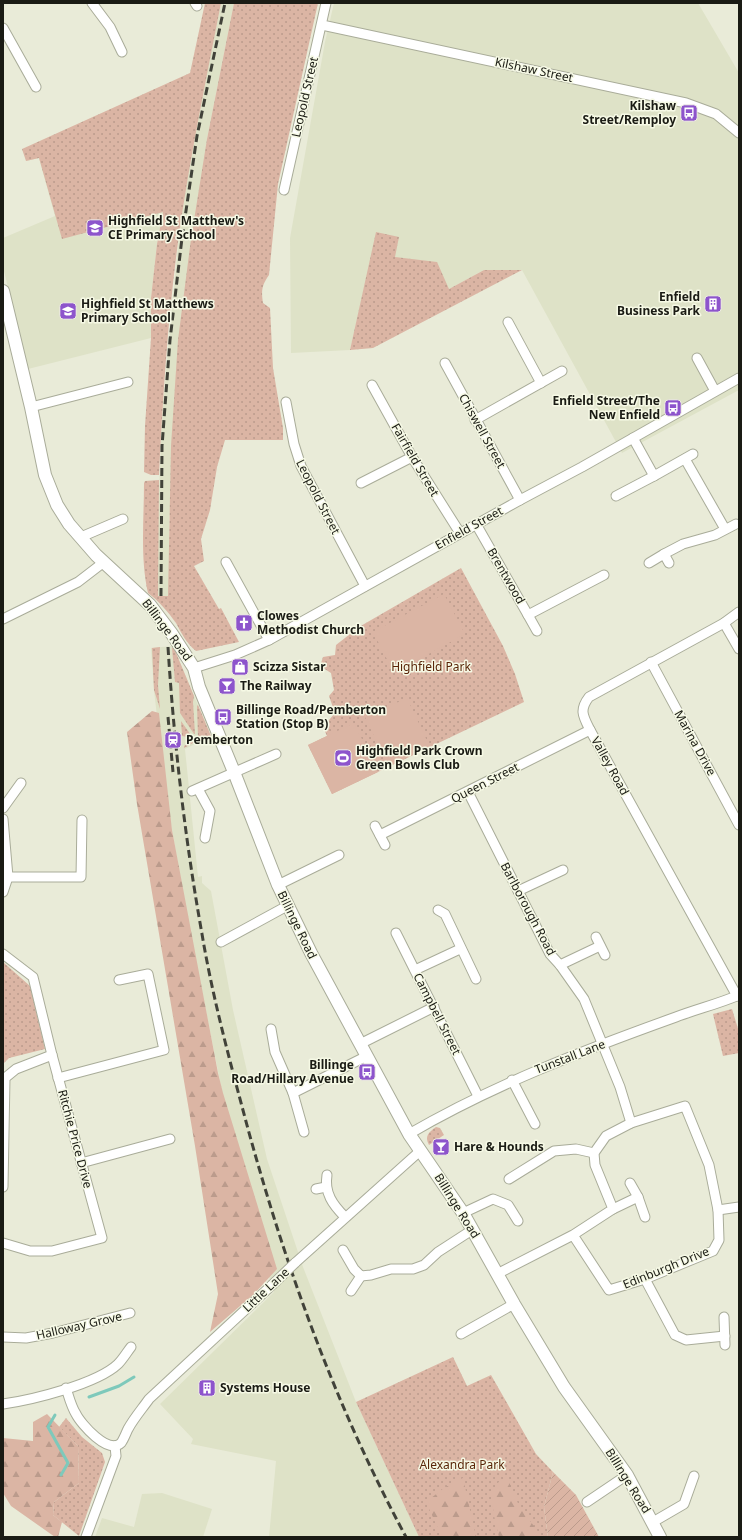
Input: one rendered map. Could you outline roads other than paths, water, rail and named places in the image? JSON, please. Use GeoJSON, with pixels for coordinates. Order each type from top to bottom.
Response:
{"type":"FeatureCollection","features":[{"type":"Feature","properties":{"kind":"main road","name":"Billinge Road"},"geometry":{"type":"LineString","coordinates":[[3,291],[31,407],[45,475],[53,496],[69,524],[104,562],[150,605],[172,634],[194,668],[199,687],[287,906],[408,1134],[463,1213],[514,1304],[564,1387],[627,1475],[660,1537]]}},
{"type":"Feature","properties":{"kind":"street"},"geometry":{"type":"LineString","coordinates":[[92,3],[110,27],[122,52]]}},
{"type":"Feature","properties":{"kind":"street","name":"Leopold Street"},"geometry":{"type":"LineString","coordinates":[[284,190],[326,3]]}},
{"type":"Feature","properties":{"kind":"street","name":"Kilshaw Street"},"geometry":{"type":"LineString","coordinates":[[322,25],[686,103],[716,114],[739,133]]}},
{"type":"Feature","properties":{"kind":"street"},"geometry":{"type":"LineString","coordinates":[[3,28],[36,87]]}},
{"type":"Feature","properties":{"kind":"street"},"geometry":{"type":"LineString","coordinates":[[508,322],[541,383]]}},
{"type":"Feature","properties":{"kind":"street"},"geometry":{"type":"LineString","coordinates":[[697,358],[715,391]]}},
{"type":"Feature","properties":{"kind":"street","name":"Chiswell Street"},"geometry":{"type":"LineString","coordinates":[[445,363],[520,500]]}},
{"type":"Feature","properties":{"kind":"street"},"geometry":{"type":"LineString","coordinates":[[475,420],[562,371]]}},
{"type":"Feature","properties":{"kind":"street","name":"Enfield Street"},"geometry":{"type":"LineString","coordinates":[[194,668],[235,655],[269,640],[739,378]]}},
{"type":"Feature","properties":{"kind":"street"},"geometry":{"type":"LineString","coordinates":[[31,407],[128,382]]}},
{"type":"Feature","properties":{"kind":"street","name":"Fairfield Street"},"geometry":{"type":"LineString","coordinates":[[372,385],[412,457],[460,533]]}},
{"type":"Feature","properties":{"kind":"street","name":"Leopold Street"},"geometry":{"type":"LineString","coordinates":[[286,402],[294,444],[301,466],[365,586]]}},
{"type":"Feature","properties":{"kind":"street"},"geometry":{"type":"LineString","coordinates":[[633,438],[654,476]]}},
{"type":"Feature","properties":{"kind":"street"},"geometry":{"type":"LineString","coordinates":[[616,496],[693,454]]}},
{"type":"Feature","properties":{"kind":"street"},"geometry":{"type":"LineString","coordinates":[[361,483],[412,457]]}},
{"type":"Feature","properties":{"kind":"street"},"geometry":{"type":"LineString","coordinates":[[685,459],[725,529]]}},
{"type":"Feature","properties":{"kind":"street"},"geometry":{"type":"LineString","coordinates":[[81,537],[123,519]]}},
{"type":"Feature","properties":{"kind":"street","name":"Brentwood"},"geometry":{"type":"LineString","coordinates":[[476,524],[528,615],[604,575]]}},
{"type":"Feature","properties":{"kind":"street"},"geometry":{"type":"LineString","coordinates":[[649,563],[683,544],[707,537],[736,524]]}},
{"type":"Feature","properties":{"kind":"street"},"geometry":{"type":"LineString","coordinates":[[664,554],[669,563]]}},
{"type":"Feature","properties":{"kind":"street"},"geometry":{"type":"LineString","coordinates":[[3,619],[78,582],[104,562]]}},
{"type":"Feature","properties":{"kind":"street"},"geometry":{"type":"LineString","coordinates":[[226,562],[269,640]]}},
{"type":"Feature","properties":{"kind":"street","name":"Valley Road"},"geometry":{"type":"LineString","coordinates":[[738,996],[590,730],[582,711],[589,696],[724,623],[739,612]]}},
{"type":"Feature","properties":{"kind":"street"},"geometry":{"type":"LineString","coordinates":[[528,615],[537,631]]}},
{"type":"Feature","properties":{"kind":"street"},"geometry":{"type":"LineString","coordinates":[[724,623],[739,649]]}},
{"type":"Feature","properties":{"kind":"street","name":"Marina Drive"},"geometry":{"type":"LineString","coordinates":[[651,662],[739,825]]}},
{"type":"Feature","properties":{"kind":"street","name":"Queen Street"},"geometry":{"type":"LineString","coordinates":[[380,835],[590,730]]}},
{"type":"Feature","properties":{"kind":"street"},"geometry":{"type":"LineString","coordinates":[[205,838],[210,811],[195,790],[276,754]]}},
{"type":"Feature","properties":{"kind":"street"},"geometry":{"type":"LineString","coordinates":[[3,808],[21,783]]}},
{"type":"Feature","properties":{"kind":"street","name":"Barlborough Road"},"geometry":{"type":"LineString","coordinates":[[468,792],[550,954],[560,965],[584,999],[620,1087],[631,1123]]}},
{"type":"Feature","properties":{"kind":"street"},"geometry":{"type":"LineString","coordinates":[[3,819],[8,877],[3,892]]}},
{"type":"Feature","properties":{"kind":"street"},"geometry":{"type":"LineString","coordinates":[[8,877],[81,877],[82,820]]}},
{"type":"Feature","properties":{"kind":"street"},"geometry":{"type":"LineString","coordinates":[[375,826],[385,845]]}},
{"type":"Feature","properties":{"kind":"street"},"geometry":{"type":"LineString","coordinates":[[278,885],[339,855]]}},
{"type":"Feature","properties":{"kind":"street"},"geometry":{"type":"LineString","coordinates":[[518,891],[548,872],[563,870]]}},
{"type":"Feature","properties":{"kind":"street"},"geometry":{"type":"LineString","coordinates":[[221,942],[287,906]]}},
{"type":"Feature","properties":{"kind":"street"},"geometry":{"type":"LineString","coordinates":[[444,911],[460,949],[476,979]]}},
{"type":"Feature","properties":{"kind":"street","name":"Campbell Street"},"geometry":{"type":"LineString","coordinates":[[396,933],[478,1096]]}},
{"type":"Feature","properties":{"kind":"street"},"geometry":{"type":"LineString","coordinates":[[596,937],[604,955]]}},
{"type":"Feature","properties":{"kind":"street"},"geometry":{"type":"LineString","coordinates":[[560,965],[600,946]]}},
{"type":"Feature","properties":{"kind":"street"},"geometry":{"type":"LineString","coordinates":[[415,970],[460,949]]}},
{"type":"Feature","properties":{"kind":"street","name":"Ritchie Price Drive"},"geometry":{"type":"LineString","coordinates":[[3,954],[33,977],[58,1078],[102,1238],[52,1251],[30,1251],[3,1243]]}},
{"type":"Feature","properties":{"kind":"street"},"geometry":{"type":"LineString","coordinates":[[58,1078],[164,1050],[148,974],[119,980]]}},
{"type":"Feature","properties":{"kind":"street","name":"Tunstall Lane"},"geometry":{"type":"LineString","coordinates":[[408,1134],[478,1096],[512,1080],[677,1016],[738,996]]}},
{"type":"Feature","properties":{"kind":"street"},"geometry":{"type":"LineString","coordinates":[[360,1044],[434,1007]]}},
{"type":"Feature","properties":{"kind":"street"},"geometry":{"type":"LineString","coordinates":[[274,1033],[275,1052],[293,1093],[304,1132]]}},
{"type":"Feature","properties":{"kind":"street"},"geometry":{"type":"LineString","coordinates":[[3,1187],[5,1078],[16,1069],[52,1055]]}},
{"type":"Feature","properties":{"kind":"street"},"geometry":{"type":"LineString","coordinates":[[293,1093],[367,1056]]}},
{"type":"Feature","properties":{"kind":"street"},"geometry":{"type":"LineString","coordinates":[[512,1080],[535,1124]]}},
{"type":"Feature","properties":{"kind":"street","name":"Edinburgh Drive"},"geometry":{"type":"LineString","coordinates":[[573,1235],[609,1290],[644,1279],[712,1251],[719,1240],[718,1210],[709,1165],[685,1106],[631,1123],[606,1136],[594,1153]]}},
{"type":"Feature","properties":{"kind":"street"},"geometry":{"type":"LineString","coordinates":[[81,1163],[170,1139]]}},
{"type":"Feature","properties":{"kind":"street"},"geometry":{"type":"LineString","coordinates":[[509,1179],[554,1151],[576,1149],[594,1153],[595,1165],[613,1209]]}},
{"type":"Feature","properties":{"kind":"street","name":"Little Lane"},"geometry":{"type":"LineString","coordinates":[[115,1446],[124,1438],[134,1420],[149,1399],[345,1217],[420,1151]]}},
{"type":"Feature","properties":{"kind":"street"},"geometry":{"type":"LineString","coordinates":[[327,1175],[326,1187],[331,1202],[345,1217]]}},
{"type":"Feature","properties":{"kind":"street"},"geometry":{"type":"LineString","coordinates":[[630,1183],[638,1197],[645,1217]]}},
{"type":"Feature","properties":{"kind":"street"},"geometry":{"type":"LineString","coordinates":[[316,1189],[326,1187]]}},
{"type":"Feature","properties":{"kind":"street"},"geometry":{"type":"LineString","coordinates":[[497,1274],[573,1235],[613,1209],[638,1197]]}},
{"type":"Feature","properties":{"kind":"street"},"geometry":{"type":"LineString","coordinates":[[463,1213],[493,1199],[508,1205],[518,1221]]}},
{"type":"Feature","properties":{"kind":"street"},"geometry":{"type":"LineString","coordinates":[[718,1210],[739,1207]]}},
{"type":"Feature","properties":{"kind":"street"},"geometry":{"type":"LineString","coordinates":[[361,1276],[371,1275],[391,1269],[413,1269],[424,1265],[438,1252],[472,1230]]}},
{"type":"Feature","properties":{"kind":"street"},"geometry":{"type":"LineString","coordinates":[[343,1250],[354,1269],[361,1276]]}},
{"type":"Feature","properties":{"kind":"street"},"geometry":{"type":"LineString","coordinates":[[351,1291],[361,1276]]}},
{"type":"Feature","properties":{"kind":"street"},"geometry":{"type":"LineString","coordinates":[[644,1279],[675,1335],[686,1340],[725,1340],[724,1317]]}},
{"type":"Feature","properties":{"kind":"street"},"geometry":{"type":"LineString","coordinates":[[461,1334],[514,1304]]}},
{"type":"Feature","properties":{"kind":"street","name":"Halloway Grove"},"geometry":{"type":"LineString","coordinates":[[3,1337],[26,1338],[53,1334],[130,1313]]}},
{"type":"Feature","properties":{"kind":"street"},"geometry":{"type":"LineString","coordinates":[[3,1404],[48,1394],[98,1377],[118,1364],[131,1347]]}},
{"type":"Feature","properties":{"kind":"street"},"geometry":{"type":"LineString","coordinates":[[66,1388],[78,1418],[100,1440],[115,1446],[116,1456],[86,1537]]}},
{"type":"Feature","properties":{"kind":"street"},"geometry":{"type":"LineString","coordinates":[[587,1502],[627,1475]]}},
{"type":"Feature","properties":{"kind":"street"},"geometry":{"type":"LineString","coordinates":[[653,1522],[684,1504],[694,1476]]}},
{"type":"Feature","properties":{"kind":"waterway"},"geometry":{"type":"LineString","coordinates":[[89,1397],[119,1386],[134,1377]]}},
{"type":"Feature","properties":{"kind":"waterway"},"geometry":{"type":"LineString","coordinates":[[55,1415],[48,1427],[68,1463],[61,1475]]}},
{"type":"Feature","properties":{"kind":"railway"},"geometry":{"type":"LineString","coordinates":[[161,596],[162,446],[170,340],[182,238],[197,136],[225,3]]}},
{"type":"Feature","properties":{"kind":"railway"},"geometry":{"type":"LineString","coordinates":[[168,647],[173,719],[190,863],[206,959],[248,1129],[279,1234],[315,1338],[357,1438],[406,1537]]}},
{"type":"Feature","properties":{"kind":"railway"},"geometry":{"type":"LineString","coordinates":[[168,717],[173,772]]}},
{"type":"Feature","properties":{"kind":"place","name":"Kilshaw Street/Remploy"},"geometry":{"type":"Point","coordinates":[689,113]}},
{"type":"Feature","properties":{"kind":"place","name":"Highfield St Matthew's CE Primary School"},"geometry":{"type":"Point","coordinates":[95,228]}},
{"type":"Feature","properties":{"kind":"place","name":"Enfield Business Park"},"geometry":{"type":"Point","coordinates":[713,304]}},
{"type":"Feature","properties":{"kind":"place","name":"Highfield St Matthews Primary School"},"geometry":{"type":"Point","coordinates":[68,311]}},
{"type":"Feature","properties":{"kind":"place","name":"Enfield Street/The New Enfield"},"geometry":{"type":"Point","coordinates":[673,408]}},
{"type":"Feature","properties":{"kind":"place","name":"Clowes Methodist Church"},"geometry":{"type":"Point","coordinates":[244,623]}},
{"type":"Feature","properties":{"kind":"place","name":"Scizza Sistar"},"geometry":{"type":"Point","coordinates":[240,667]}},
{"type":"Feature","properties":{"kind":"place","name":"The Railway"},"geometry":{"type":"Point","coordinates":[227,686]}},
{"type":"Feature","properties":{"kind":"place","name":"Billinge Road/Pemberton Station (Stop B)"},"geometry":{"type":"Point","coordinates":[223,717]}},
{"type":"Feature","properties":{"kind":"place","name":"Pemberton"},"geometry":{"type":"Point","coordinates":[173,740]}},
{"type":"Feature","properties":{"kind":"place","name":"Highfield Park Crown Green Bowls Club"},"geometry":{"type":"Point","coordinates":[343,758]}},
{"type":"Feature","properties":{"kind":"place","name":"Billinge Road/Hillary Avenue"},"geometry":{"type":"Point","coordinates":[367,1072]}},
{"type":"Feature","properties":{"kind":"place","name":"Hare & Hounds"},"geometry":{"type":"Point","coordinates":[441,1147]}},
{"type":"Feature","properties":{"kind":"place","name":"Systems House"},"geometry":{"type":"Point","coordinates":[207,1388]}},
{"type":"Feature","properties":{"kind":"park label","name":"Highfield Park"},"geometry":{"type":"Point","coordinates":[431,667]}},
{"type":"Feature","properties":{"kind":"park label","name":"Alexandra Park"},"geometry":{"type":"Point","coordinates":[462,1465]}}]}
